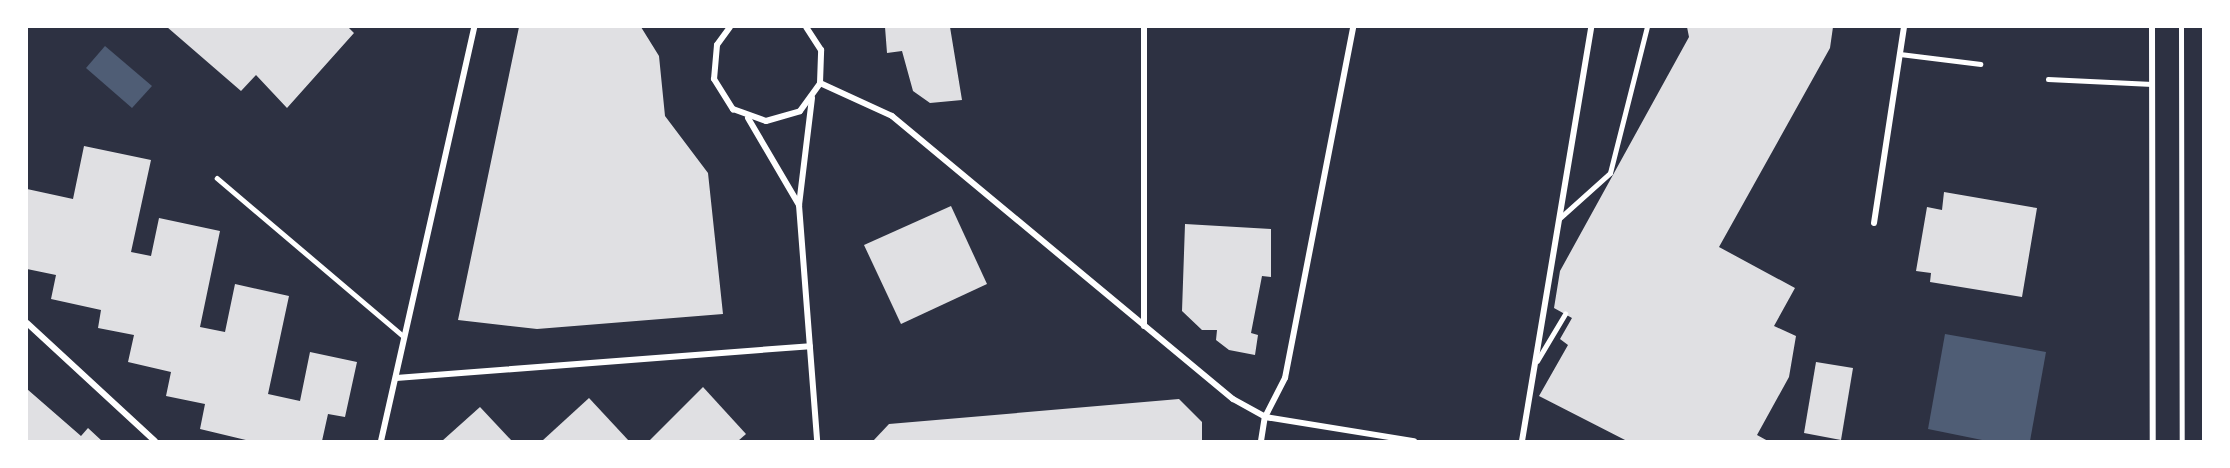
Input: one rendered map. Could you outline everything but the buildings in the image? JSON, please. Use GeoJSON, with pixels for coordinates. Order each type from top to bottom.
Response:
{"type":"FeatureCollection","features":[{"type":"Feature","properties":{"kind":"street"},"geometry":{"type":"LineString","coordinates":[[381,441],[474,27]]}},
{"type":"Feature","properties":{"kind":"street"},"geometry":{"type":"LineString","coordinates":[[806,27],[821,50],[820,83],[812,98],[799,205],[817,441]]}},
{"type":"Feature","properties":{"kind":"street"},"geometry":{"type":"LineString","coordinates":[[1144,27],[1144,326]]}},
{"type":"Feature","properties":{"kind":"street"},"geometry":{"type":"LineString","coordinates":[[1262,441],[1265,417],[1285,378],[1353,27]]}},
{"type":"Feature","properties":{"kind":"street"},"geometry":{"type":"LineString","coordinates":[[1522,441],[1591,27]]}},
{"type":"Feature","properties":{"kind":"street"},"geometry":{"type":"LineString","coordinates":[[1874,223],[1904,27]]}},
{"type":"Feature","properties":{"kind":"street"},"geometry":{"type":"LineString","coordinates":[[2152,27],[2153,441]]}},
{"type":"Feature","properties":{"kind":"street"},"geometry":{"type":"LineString","coordinates":[[2181,27],[2182,441]]}},
{"type":"Feature","properties":{"kind":"street"},"geometry":{"type":"LineString","coordinates":[[727,28],[717,45],[714,79],[733,109],[748,118],[799,205]]}},
{"type":"Feature","properties":{"kind":"street"},"geometry":{"type":"LineString","coordinates":[[820,83],[892,116],[1233,399],[1265,417],[1414,441]]}},
{"type":"Feature","properties":{"kind":"street"},"geometry":{"type":"LineString","coordinates":[[748,118],[784,118],[812,98]]}},
{"type":"Feature","properties":{"kind":"street"},"geometry":{"type":"LineString","coordinates":[[27,323],[155,441]]}},
{"type":"Feature","properties":{"kind":"street"},"geometry":{"type":"LineString","coordinates":[[396,378],[810,346]]}},
{"type":"Feature","properties":{"kind":"lane"},"geometry":{"type":"LineString","coordinates":[[1560,218],[1610,173],[1647,27]]}},
{"type":"Feature","properties":{"kind":"lane"},"geometry":{"type":"LineString","coordinates":[[1900,54],[1980,64]]}},
{"type":"Feature","properties":{"kind":"lane"},"geometry":{"type":"LineString","coordinates":[[2048,79],[2152,84]]}},
{"type":"Feature","properties":{"kind":"lane"},"geometry":{"type":"LineString","coordinates":[[217,178],[403,336]]}},
{"type":"Feature","properties":{"kind":"lane"},"geometry":{"type":"LineString","coordinates":[[1535,363],[1565,314]]}},
{"type":"Feature","properties":{"kind":"water"},"geometry":{"type":"Polygon","coordinates":[[[105,46],[152,86],[132,108],[86,68],[105,46]]]}},
{"type":"Feature","properties":{"kind":"water"},"geometry":{"type":"Polygon","coordinates":[[[1945,334],[2046,352],[2030,441],[1987,441],[1928,429],[1945,334]]]}}]}
